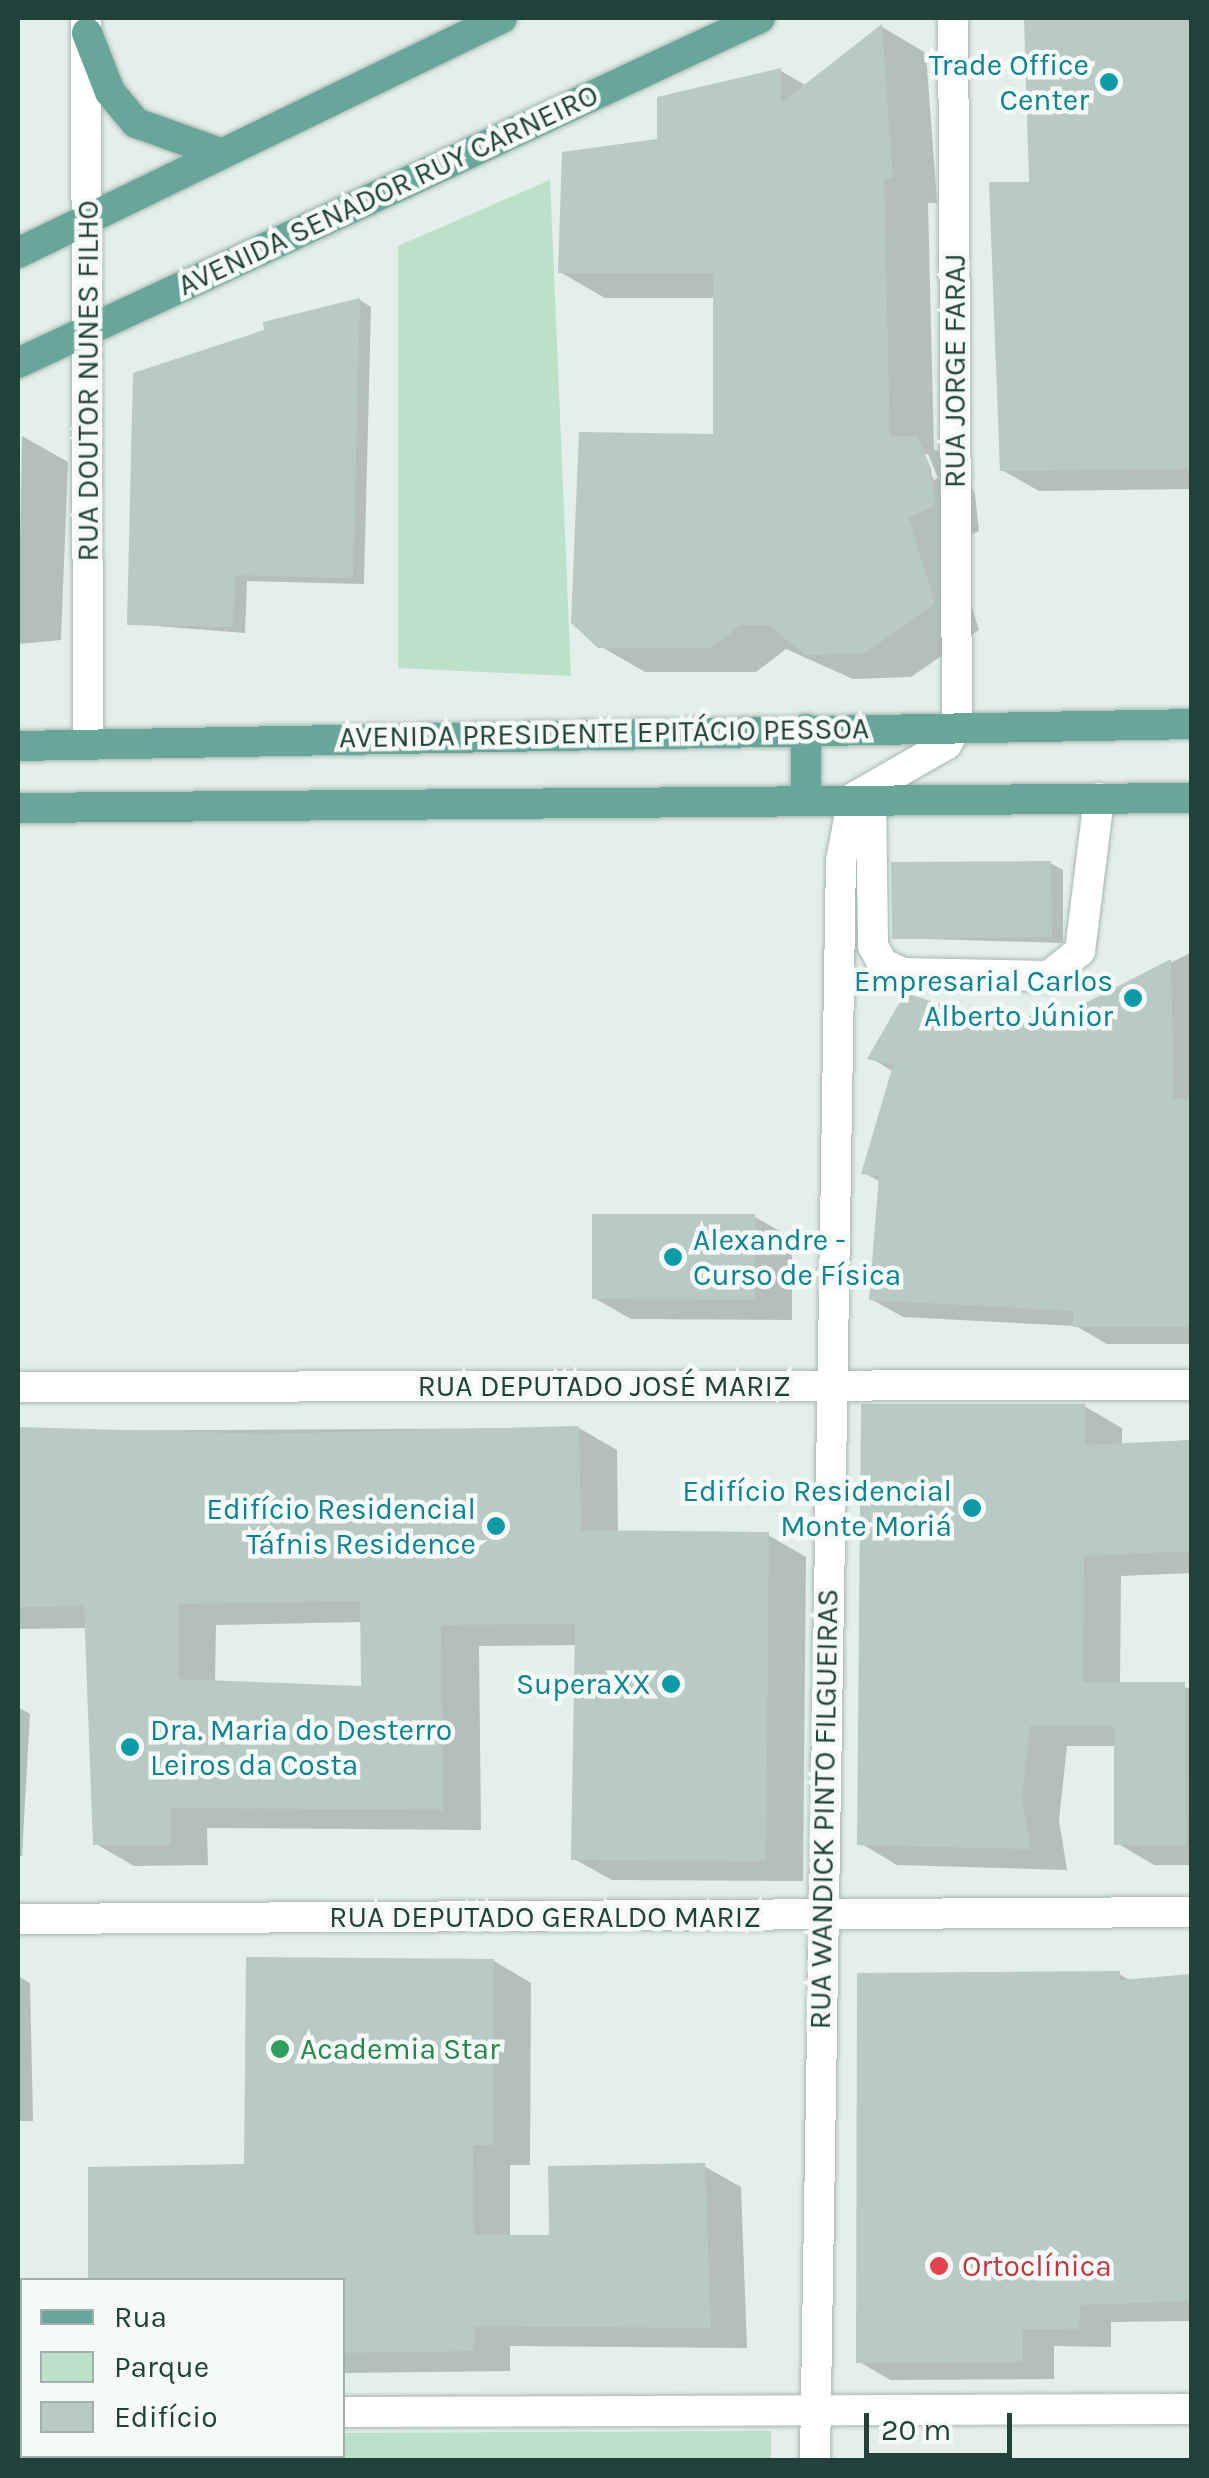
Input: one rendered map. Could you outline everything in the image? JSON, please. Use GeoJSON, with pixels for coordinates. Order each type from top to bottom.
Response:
{"type":"FeatureCollection","features":[{"type":"Feature","properties":{"kind":"main road"},"geometry":{"type":"LineString","coordinates":[[18,253],[217,152],[502,18]]}},
{"type":"Feature","properties":{"kind":"main road","name":"AVENIDA SENADOR RUY CARNEIRO"},"geometry":{"type":"LineString","coordinates":[[18,364],[760,18]]}},
{"type":"Feature","properties":{"kind":"main road"},"geometry":{"type":"LineString","coordinates":[[87,25],[110,92],[136,123],[217,152]]}},
{"type":"Feature","properties":{"kind":"main road","name":"AVENIDA PRESIDENTE EPITÁCIO PESSOA"},"geometry":{"type":"LineString","coordinates":[[18,746],[957,724],[1192,724]]}},
{"type":"Feature","properties":{"kind":"main road"},"geometry":{"type":"LineString","coordinates":[[806,729],[806,798]]}},
{"type":"Feature","properties":{"kind":"main road"},"geometry":{"type":"LineString","coordinates":[[18,808],[806,798],[1192,798]]}},
{"type":"Feature","properties":{"kind":"street","name":"RUA JORGE FARAJ"},"geometry":{"type":"LineString","coordinates":[[953,18],[957,724]]}},
{"type":"Feature","properties":{"kind":"street","name":"RUA DOUTOR NUNES FILHO"},"geometry":{"type":"LineString","coordinates":[[87,25],[88,746]]}},
{"type":"Feature","properties":{"kind":"street"},"geometry":{"type":"LineString","coordinates":[[957,724],[947,744],[862,798],[873,946],[883,964],[903,972],[1048,976],[1080,951],[1099,798]]}},
{"type":"Feature","properties":{"kind":"street","name":"RUA WANDICK PINTO FILGUEIRAS"},"geometry":{"type":"LineString","coordinates":[[815,2460],[829,1386],[841,862],[862,798]]}},
{"type":"Feature","properties":{"kind":"street","name":"RUA DEPUTADO JOSÉ MARIZ"},"geometry":{"type":"LineString","coordinates":[[18,1387],[1192,1385]]}},
{"type":"Feature","properties":{"kind":"street","name":"RUA DEPUTADO GERALDO MARIZ"},"geometry":{"type":"LineString","coordinates":[[18,1919],[1192,1912]]}},
{"type":"Feature","properties":{"kind":"street"},"geometry":{"type":"LineString","coordinates":[[345,2412],[1192,2408]]}},
{"type":"Feature","properties":{"kind":"green space"},"geometry":{"type":"Polygon","coordinates":[[[550,180],[571,676],[398,668],[398,246],[550,180]]]}},
{"type":"Feature","properties":{"kind":"green space"},"geometry":{"type":"Polygon","coordinates":[[[771,2431],[771,2460],[18,2460],[18,2434],[20,2458],[345,2458],[345,2433],[771,2431]]]}},
{"type":"Feature","properties":{"kind":"building"},"geometry":{"type":"Polygon","coordinates":[[[1024,18],[1192,18],[1192,469],[1000,471],[989,182],[1029,182],[1024,18]]]}},
{"type":"Feature","properties":{"kind":"building"},"geometry":{"type":"Polygon","coordinates":[[[882,24],[893,178],[884,179],[890,436],[917,436],[931,468],[935,505],[909,518],[935,604],[865,653],[806,655],[768,625],[741,625],[711,648],[598,648],[571,623],[579,432],[713,434],[713,273],[558,273],[562,152],[657,139],[657,97],[781,68],[781,103],[882,24]]]}},
{"type":"Feature","properties":{"kind":"building"},"geometry":{"type":"Polygon","coordinates":[[[360,298],[353,578],[235,575],[233,627],[127,625],[133,373],[264,330],[263,322],[360,298]]]}},
{"type":"Feature","properties":{"kind":"building"},"geometry":{"type":"Polygon","coordinates":[[[1051,861],[1052,937],[892,939],[891,862],[1051,861]]]}},
{"type":"Feature","properties":{"kind":"building"},"geometry":{"type":"Polygon","coordinates":[[[1171,959],[1174,1099],[1192,1099],[1192,1327],[1073,1327],[1073,1311],[869,1300],[879,1176],[861,1174],[893,1065],[867,1059],[905,993],[987,1019],[1032,1019],[1072,1010],[1171,959]]]}},
{"type":"Feature","properties":{"kind":"building","name":"Alexandre - Curso de Física"},"geometry":{"type":"Polygon","coordinates":[[[592,1214],[755,1214],[755,1300],[592,1299],[592,1214]]]}},
{"type":"Feature","properties":{"kind":"building"},"geometry":{"type":"Polygon","coordinates":[[[861,1404],[1085,1404],[1085,1445],[1192,1440],[1192,1551],[1084,1556],[1083,1682],[1185,1682],[1186,1845],[1114,1845],[1114,1726],[1030,1726],[1022,1798],[1031,1849],[857,1845],[861,1404]]]}},
{"type":"Feature","properties":{"kind":"building"},"geometry":{"type":"Polygon","coordinates":[[[579,1426],[581,1530],[769,1532],[766,1861],[571,1860],[575,1624],[441,1625],[443,1810],[170,1808],[170,1845],[93,1845],[84,1606],[18,1607],[18,1427],[266,1434],[579,1426]],[[360,1601],[178,1604],[178,1679],[361,1686],[360,1601]]]}},
{"type":"Feature","properties":{"kind":"building"},"geometry":{"type":"Polygon","coordinates":[[[246,1957],[494,1959],[494,2145],[473,2145],[474,2235],[549,2235],[548,2166],[705,2163],[711,2328],[474,2326],[474,2351],[345,2353],[345,2278],[88,2278],[88,2167],[244,2164],[246,1957]]]}},
{"type":"Feature","properties":{"kind":"building"},"geometry":{"type":"Polygon","coordinates":[[[1120,1971],[1120,1980],[1192,1974],[1192,2301],[1080,2305],[1079,2330],[1023,2329],[1023,2362],[856,2363],[857,1973],[1120,1971]]]}},
{"type":"Feature","properties":{"kind":"place","name":"Trade Office Center"},"geometry":{"type":"Point","coordinates":[1109,82]}},
{"type":"Feature","properties":{"kind":"place","name":"Empresarial Carlos Alberto Júnior"},"geometry":{"type":"Point","coordinates":[1133,998]}},
{"type":"Feature","properties":{"kind":"place","name":"Alexandre - Curso de Física"},"geometry":{"type":"Point","coordinates":[673,1257]}},
{"type":"Feature","properties":{"kind":"place","name":"Edifício Residencial Monte Moriá"},"geometry":{"type":"Point","coordinates":[972,1508]}},
{"type":"Feature","properties":{"kind":"place","name":"Edifício Residencial Táfnis Residence"},"geometry":{"type":"Point","coordinates":[496,1526]}},
{"type":"Feature","properties":{"kind":"place","name":"SuperaXX"},"geometry":{"type":"Point","coordinates":[671,1684]}},
{"type":"Feature","properties":{"kind":"place","name":"Dra. Maria do Desterro Leiros da Costa"},"geometry":{"type":"Point","coordinates":[130,1747]}},
{"type":"Feature","properties":{"kind":"place","name":"Academia Star"},"geometry":{"type":"Point","coordinates":[280,2049]}},
{"type":"Feature","properties":{"kind":"place","name":"Ortoclínica"},"geometry":{"type":"Point","coordinates":[939,2266]}}]}
